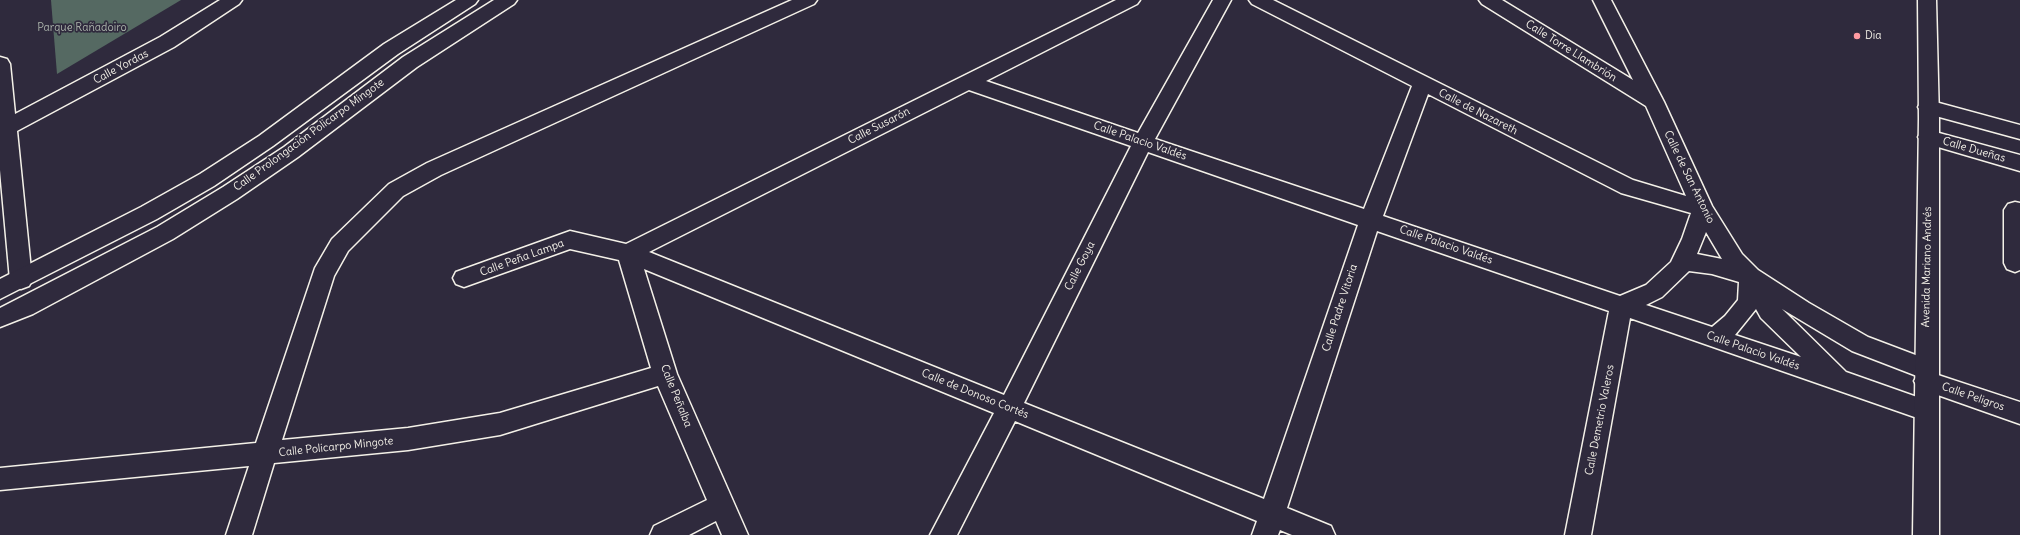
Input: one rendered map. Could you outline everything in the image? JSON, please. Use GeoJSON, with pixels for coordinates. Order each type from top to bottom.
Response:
{"type":"FeatureCollection","features":[{"type":"Feature","properties":{"kind":"street","name":"Calle Yordas"},"geometry":{"type":"LineString","coordinates":[[3,130],[167,42],[233,0]]}},
{"type":"Feature","properties":{"kind":"street","name":"Calle Prolongación Policarpo Mingote"},"geometry":{"type":"LineString","coordinates":[[0,290],[149,213],[207,180],[266,141],[391,48],[469,0]]}},
{"type":"Feature","properties":{"kind":"street","name":"Calle Prolongación Policarpo Mingote"},"geometry":{"type":"LineString","coordinates":[[0,318],[25,307],[165,233],[230,193],[291,152],[410,62],[477,18],[508,0]]}},
{"type":"Feature","properties":{"kind":"street"},"geometry":{"type":"LineString","coordinates":[[239,535],[323,274],[340,245],[396,190],[442,166],[808,0]]}},
{"type":"Feature","properties":{"kind":"street","name":"Calle Susarón"},"geometry":{"type":"LineString","coordinates":[[628,254],[1131,0]]}},
{"type":"Feature","properties":{"kind":"street","name":"Calle Goya"},"geometry":{"type":"LineString","coordinates":[[943,535],[1009,408],[1143,142],[1222,0]]}},
{"type":"Feature","properties":{"kind":"street","name":"Calle de Nazareth"},"geometry":{"type":"LineString","coordinates":[[1258,0],[1628,187],[1659,195],[1703,210]]}},
{"type":"Feature","properties":{"kind":"street","name":"Calle Torre Llambrión"},"geometry":{"type":"LineString","coordinates":[[1488,0],[1654,102]]}},
{"type":"Feature","properties":{"kind":"street","name":"Calle de San Antonio"},"geometry":{"type":"LineString","coordinates":[[1602,0],[1654,102],[1703,210],[1734,260],[1750,276],[1801,310],[1860,344],[1926,375]]}},
{"type":"Feature","properties":{"kind":"street","name":"Avenida Mariano Andrés"},"geometry":{"type":"LineString","coordinates":[[1926,535],[1928,137],[1927,0]]}},
{"type":"Feature","properties":{"kind":"street"},"geometry":{"type":"LineString","coordinates":[[0,64],[3,130],[21,280]]}},
{"type":"Feature","properties":{"kind":"street","name":"Calle Palacio Valdés"},"geometry":{"type":"LineString","coordinates":[[966,82],[1926,410]]}},
{"type":"Feature","properties":{"kind":"street","name":"Calle Padre Vitoria"},"geometry":{"type":"LineString","coordinates":[[1269,525],[1370,219],[1422,84]]}},
{"type":"Feature","properties":{"kind":"street"},"geometry":{"type":"LineString","coordinates":[[1928,107],[2020,132]]}},
{"type":"Feature","properties":{"kind":"street","name":"Calle Dueñas"},"geometry":{"type":"LineString","coordinates":[[1928,137],[2020,163]]}},
{"type":"Feature","properties":{"kind":"street"},"geometry":{"type":"LineString","coordinates":[[1621,306],[1654,291],[1665,282],[1683,261],[1703,210]]}},
{"type":"Feature","properties":{"kind":"street"},"geometry":{"type":"LineString","coordinates":[[2015,263],[2015,210],[2020,211]]}},
{"type":"Feature","properties":{"kind":"street","name":"Calle Peña Lampa"},"geometry":{"type":"LineString","coordinates":[[464,278],[570,240],[628,254]]}},
{"type":"Feature","properties":{"kind":"street","name":"Calle Peñalba"},"geometry":{"type":"LineString","coordinates":[[628,254],[665,374],[735,535]]}},
{"type":"Feature","properties":{"kind":"street","name":"Calle de Donoso Cortés"},"geometry":{"type":"LineString","coordinates":[[628,254],[1009,408],[1269,525],[1322,535]]}},
{"type":"Feature","properties":{"kind":"street"},"geometry":{"type":"LineString","coordinates":[[1683,261],[1712,265],[1750,276],[1769,311],[1809,352],[1842,382]]}},
{"type":"Feature","properties":{"kind":"street"},"geometry":{"type":"LineString","coordinates":[[1715,338],[1734,323],[1749,302],[1750,276]]}},
{"type":"Feature","properties":{"kind":"street","name":"Calle Demetrio Valeros"},"geometry":{"type":"LineString","coordinates":[[1578,535],[1621,306]]}},
{"type":"Feature","properties":{"kind":"street","name":"Calle Policarpo Mingote"},"geometry":{"type":"LineString","coordinates":[[0,479],[408,439],[500,424],[665,374]]}},
{"type":"Feature","properties":{"kind":"street","name":"Calle Peligros"},"geometry":{"type":"LineString","coordinates":[[1926,375],[2020,413]]}},
{"type":"Feature","properties":{"kind":"street"},"geometry":{"type":"LineString","coordinates":[[663,535],[722,505]]}},
{"type":"Feature","properties":{"kind":"green space","name":"Parque Rañadoiro"},"geometry":{"type":"Polygon","coordinates":[[[51,0],[181,0],[57,74],[51,0]]]}},
{"type":"Feature","properties":{"kind":"place","name":"Dia"},"geometry":{"type":"Point","coordinates":[1857,36]}}]}
